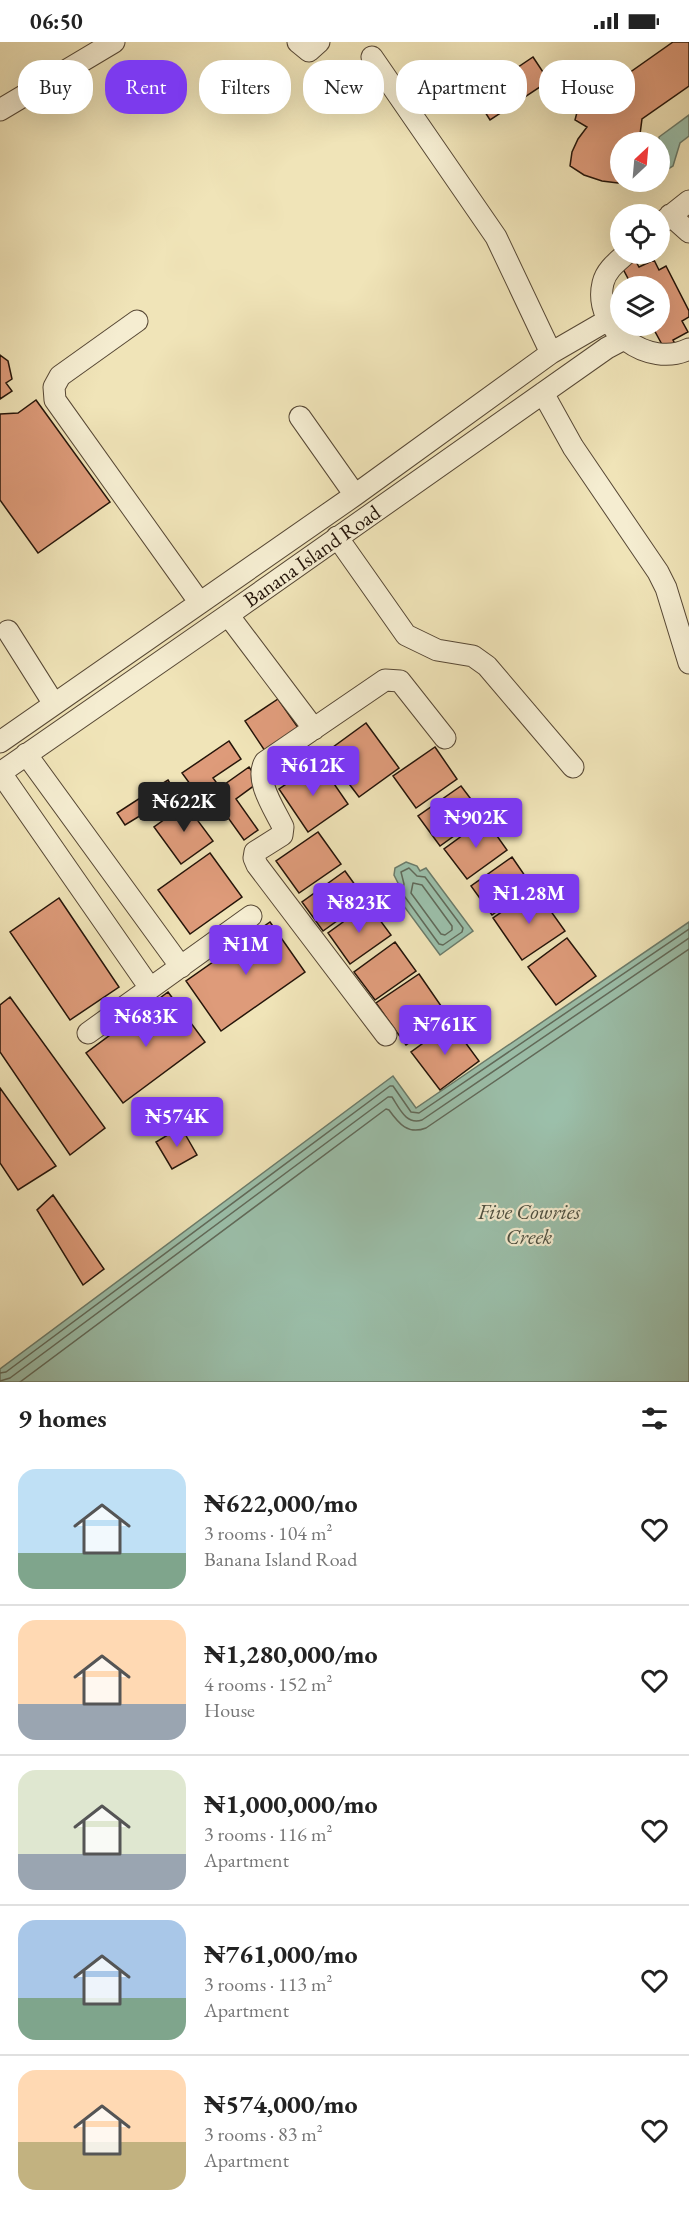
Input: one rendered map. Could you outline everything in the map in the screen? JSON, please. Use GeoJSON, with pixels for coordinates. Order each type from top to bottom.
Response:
{"type":"FeatureCollection","features":[{"type":"Feature","properties":{"kind":"street"},"geometry":{"type":"LineString","coordinates":[[0,110],[114,42]]}},
{"type":"Feature","properties":{"kind":"street"},"geometry":{"type":"LineString","coordinates":[[298,42],[309,51],[319,42]]}},
{"type":"Feature","properties":{"kind":"street"},"geometry":{"type":"LineString","coordinates":[[372,57],[496,237],[551,352]]}},
{"type":"Feature","properties":{"kind":"street"},"geometry":{"type":"LineString","coordinates":[[670,215],[689,201]]}},
{"type":"Feature","properties":{"kind":"street"},"geometry":{"type":"LineString","coordinates":[[670,222],[689,232]]}},
{"type":"Feature","properties":{"kind":"street"},"geometry":{"type":"LineString","coordinates":[[614,264],[603,282],[602,299],[608,320],[624,339],[649,353],[665,355],[689,349]]}},
{"type":"Feature","properties":{"kind":"street","name":"Banana Island Road"},"geometry":{"type":"LineString","coordinates":[[0,742],[355,495],[551,352],[608,320]]}},
{"type":"Feature","properties":{"kind":"street"},"geometry":{"type":"LineString","coordinates":[[137,321],[60,376],[54,387],[55,400],[200,603]]}},
{"type":"Feature","properties":{"kind":"street","name":"Banana Island Road"},"geometry":{"type":"LineString","coordinates":[[0,772],[228,615],[607,348],[624,339]]}},
{"type":"Feature","properties":{"kind":"street"},"geometry":{"type":"LineString","coordinates":[[543,393],[573,447],[658,572],[666,588],[689,663]]}},
{"type":"Feature","properties":{"kind":"street"},"geometry":{"type":"LineString","coordinates":[[300,417],[355,495]]}},
{"type":"Feature","properties":{"kind":"street"},"geometry":{"type":"LineString","coordinates":[[337,537],[406,635],[437,650],[473,656],[487,666],[573,767]]}},
{"type":"Feature","properties":{"kind":"street"},"geometry":{"type":"LineString","coordinates":[[228,615],[314,729]]}},
{"type":"Feature","properties":{"kind":"street"},"geometry":{"type":"LineString","coordinates":[[8,631],[54,704]]}},
{"type":"Feature","properties":{"kind":"street"},"geometry":{"type":"LineString","coordinates":[[386,1035],[257,865],[254,858],[255,852],[282,835],[283,832],[283,827],[262,780],[262,768],[265,762],[385,680],[400,681],[445,738]]}},
{"type":"Feature","properties":{"kind":"street"},"geometry":{"type":"LineString","coordinates":[[26,754],[181,967]]}},
{"type":"Feature","properties":{"kind":"street"},"geometry":{"type":"LineString","coordinates":[[0,772],[150,988]]}},
{"type":"Feature","properties":{"kind":"street"},"geometry":{"type":"LineString","coordinates":[[88,1033],[251,916]]}},
{"type":"Feature","properties":{"kind":"water"},"geometry":{"type":"Polygon","coordinates":[[[689,115],[689,136],[680,143],[673,166],[670,168],[670,132],[666,132],[689,115]]]}},
{"type":"Feature","properties":{"kind":"water"},"geometry":{"type":"Polygon","coordinates":[[[406,862],[417,866],[420,871],[426,868],[473,931],[440,955],[392,890],[399,885],[394,875],[395,868],[406,862]]]}},
{"type":"Feature","properties":{"kind":"water","name":"Five Cowries Creek"},"geometry":{"type":"Polygon","coordinates":[[[689,922],[689,1382],[0,1382],[0,1369],[393,1076],[416,1108],[689,922]]]}},
{"type":"Feature","properties":{"kind":"building"},"geometry":{"type":"Polygon","coordinates":[[[673,42],[689,42],[689,86],[642,119],[640,132],[610,132],[610,182],[584,175],[570,166],[572,152],[587,127],[575,120],[577,114],[635,114],[635,69],[673,42]]]}},
{"type":"Feature","properties":{"kind":"building"},"geometry":{"type":"Polygon","coordinates":[[[533,57],[539,66],[539,88],[527,96],[527,61],[533,57]]]}},
{"type":"Feature","properties":{"kind":"building"},"geometry":{"type":"Polygon","coordinates":[[[486,114],[499,114],[490,120],[486,114]]]}},
{"type":"Feature","properties":{"kind":"building"},"geometry":{"type":"Polygon","coordinates":[[[628,264],[637,264],[639,267],[645,264],[656,264],[659,270],[666,266],[689,311],[689,317],[682,321],[688,332],[673,340],[675,344],[665,350],[657,336],[670,336],[670,276],[627,276],[622,267],[628,264]]]}},
{"type":"Feature","properties":{"kind":"building"},"geometry":{"type":"Polygon","coordinates":[[[0,355],[8,361],[12,379],[6,383],[12,391],[0,399],[0,355]]]}},
{"type":"Feature","properties":{"kind":"building"},"geometry":{"type":"Polygon","coordinates":[[[36,400],[110,502],[38,553],[0,500],[0,414],[18,413],[36,400]]]}},
{"type":"Feature","properties":{"kind":"building"},"geometry":{"type":"Polygon","coordinates":[[[278,699],[299,729],[265,751],[245,721],[278,699]]]}},
{"type":"Feature","properties":{"kind":"building"},"geometry":{"type":"Polygon","coordinates":[[[366,723],[399,768],[359,797],[337,768],[329,750],[366,723]]]}},
{"type":"Feature","properties":{"kind":"building"},"geometry":{"type":"Polygon","coordinates":[[[229,741],[241,759],[213,778],[219,786],[201,799],[182,773],[229,741]]]}},
{"type":"Feature","properties":{"kind":"building"},"geometry":{"type":"Polygon","coordinates":[[[435,747],[457,779],[416,808],[393,776],[435,747]]]}},
{"type":"Feature","properties":{"kind":"building"},"geometry":{"type":"Polygon","coordinates":[[[319,762],[348,804],[308,832],[279,789],[319,762]]]}},
{"type":"Feature","properties":{"kind":"building"},"geometry":{"type":"Polygon","coordinates":[[[249,767],[259,782],[236,799],[258,830],[244,840],[211,794],[249,767]]]}},
{"type":"Feature","properties":{"kind":"building"},"geometry":{"type":"Polygon","coordinates":[[[168,780],[177,795],[152,811],[142,796],[168,780]]]}},
{"type":"Feature","properties":{"kind":"building"},"geometry":{"type":"Polygon","coordinates":[[[461,786],[483,815],[440,846],[418,816],[461,786]]]}},
{"type":"Feature","properties":{"kind":"building"},"geometry":{"type":"Polygon","coordinates":[[[140,798],[148,811],[125,825],[117,813],[140,798]]]}},
{"type":"Feature","properties":{"kind":"building"},"geometry":{"type":"Polygon","coordinates":[[[186,804],[191,810],[195,807],[203,817],[198,821],[213,841],[181,864],[154,827],[186,804]]]}},
{"type":"Feature","properties":{"kind":"building"},"geometry":{"type":"Polygon","coordinates":[[[485,819],[507,850],[467,879],[444,849],[485,819]]]}},
{"type":"Feature","properties":{"kind":"building"},"geometry":{"type":"Polygon","coordinates":[[[318,832],[341,864],[299,893],[276,861],[318,832]]]}},
{"type":"Feature","properties":{"kind":"building"},"geometry":{"type":"Polygon","coordinates":[[[210,853],[242,897],[190,934],[158,890],[210,853]]]}},
{"type":"Feature","properties":{"kind":"building"},"geometry":{"type":"Polygon","coordinates":[[[512,857],[532,886],[492,915],[471,886],[512,857]]]}},
{"type":"Feature","properties":{"kind":"building"},"geometry":{"type":"Polygon","coordinates":[[[345,871],[366,900],[323,931],[302,902],[345,871]]]}},
{"type":"Feature","properties":{"kind":"building"},"geometry":{"type":"Polygon","coordinates":[[[535,889],[565,931],[522,960],[493,918],[535,889]]]}},
{"type":"Feature","properties":{"kind":"building"},"geometry":{"type":"Polygon","coordinates":[[[59,898],[119,987],[70,1020],[10,932],[59,898]]]}},
{"type":"Feature","properties":{"kind":"building"},"geometry":{"type":"Polygon","coordinates":[[[368,904],[391,935],[350,964],[328,933],[368,904]]]}},
{"type":"Feature","properties":{"kind":"building"},"geometry":{"type":"Polygon","coordinates":[[[270,922],[305,972],[221,1031],[186,981],[270,922]]]}},
{"type":"Feature","properties":{"kind":"building"},"geometry":{"type":"Polygon","coordinates":[[[567,938],[596,976],[556,1005],[528,967],[567,938]]]}},
{"type":"Feature","properties":{"kind":"building"},"geometry":{"type":"Polygon","coordinates":[[[395,942],[416,971],[375,1000],[354,972],[395,942]]]}},
{"type":"Feature","properties":{"kind":"building"},"geometry":{"type":"Polygon","coordinates":[[[419,974],[448,1016],[406,1045],[376,1003],[419,974]]]}},
{"type":"Feature","properties":{"kind":"building"},"geometry":{"type":"Polygon","coordinates":[[[168,992],[205,1042],[123,1103],[86,1053],[168,992]]]}},
{"type":"Feature","properties":{"kind":"building"},"geometry":{"type":"Polygon","coordinates":[[[10,997],[105,1128],[70,1155],[0,1052],[0,1005],[10,997]]]}},
{"type":"Feature","properties":{"kind":"building"},"geometry":{"type":"Polygon","coordinates":[[[451,1023],[479,1061],[440,1090],[411,1052],[451,1023]]]}},
{"type":"Feature","properties":{"kind":"building"},"geometry":{"type":"Polygon","coordinates":[[[0,1088],[56,1166],[18,1190],[0,1163],[0,1088]]]}},
{"type":"Feature","properties":{"kind":"building"},"geometry":{"type":"Polygon","coordinates":[[[181,1127],[197,1155],[172,1169],[156,1142],[181,1127]]]}},
{"type":"Feature","properties":{"kind":"building"},"geometry":{"type":"Polygon","coordinates":[[[53,1195],[104,1269],[83,1285],[37,1210],[53,1195]]]}}]}
